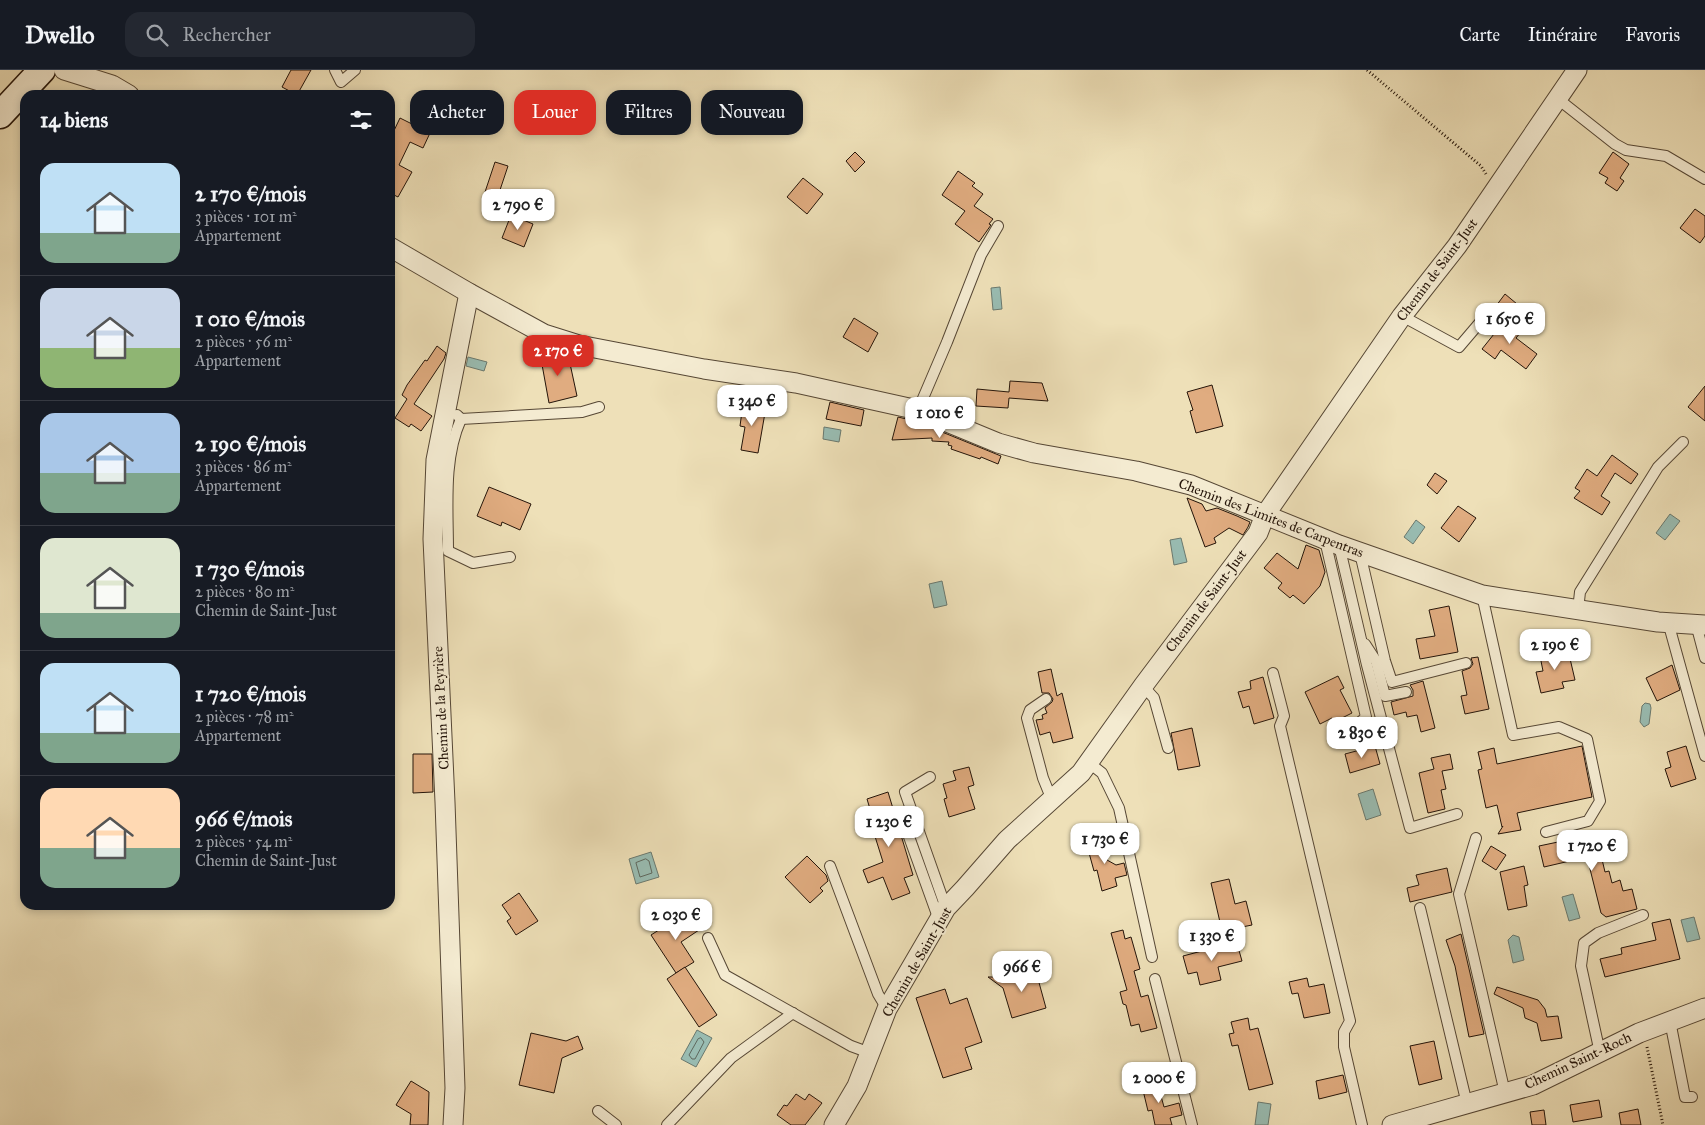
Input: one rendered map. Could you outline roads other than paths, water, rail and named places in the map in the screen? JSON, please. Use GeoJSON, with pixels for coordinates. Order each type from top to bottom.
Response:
{"type":"FeatureCollection","features":[{"type":"Feature","properties":{"kind":"main road"},"geometry":{"type":"LineString","coordinates":[[23,90],[42,70]]}},
{"type":"Feature","properties":{"kind":"main road"},"geometry":{"type":"LineString","coordinates":[[0,115],[20,94]]}},
{"type":"Feature","properties":{"kind":"street"},"geometry":{"type":"LineString","coordinates":[[64,70],[112,85],[120,90]]}},
{"type":"Feature","properties":{"kind":"street"},"geometry":{"type":"LineString","coordinates":[[98,70],[112,85]]}},
{"type":"Feature","properties":{"kind":"street","name":"Chemin de Saint-Just"},"geometry":{"type":"LineString","coordinates":[[834,1125],[857,1086],[887,1008],[942,914],[1007,840],[1081,773],[1142,686],[1258,533],[1264,515],[1402,316],[1457,246],[1577,70]]}},
{"type":"Feature","properties":{"kind":"street","name":"Chemin des Limites de Carpentras"},"geometry":{"type":"LineString","coordinates":[[395,250],[544,334],[579,345],[704,369],[796,383],[918,410],[998,444],[1034,453],[1136,471],[1191,485],[1360,553],[1482,595],[1578,610],[1701,625]]}},
{"type":"Feature","properties":{"kind":"street","name":"Chemin de la Peyrière"},"geometry":{"type":"LineString","coordinates":[[452,1125],[455,1088],[445,802],[432,539],[436,460],[454,413],[469,293]]}},
{"type":"Feature","properties":{"kind":"street","name":"Chemin Saint-Roch"},"geometry":{"type":"LineString","coordinates":[[1392,1125],[1458,1112],[1505,1093],[1533,1085],[1639,1034],[1705,1008]]}},
{"type":"Feature","properties":{"kind":"lane"},"geometry":{"type":"LineString","coordinates":[[335,70],[342,82],[356,70]]}},
{"type":"Feature","properties":{"kind":"lane"},"geometry":{"type":"LineString","coordinates":[[1558,99],[1615,144],[1626,150],[1666,156],[1705,179]]}},
{"type":"Feature","properties":{"kind":"lane"},"geometry":{"type":"LineString","coordinates":[[918,410],[981,255],[998,226]]}},
{"type":"Feature","properties":{"kind":"lane"},"geometry":{"type":"LineString","coordinates":[[1402,316],[1459,347],[1488,313]]}},
{"type":"Feature","properties":{"kind":"lane"},"geometry":{"type":"LineString","coordinates":[[510,557],[473,563],[448,551],[449,465],[454,435],[454,413],[582,412],[599,407]]}},
{"type":"Feature","properties":{"kind":"lane"},"geometry":{"type":"LineString","coordinates":[[1578,610],[1580,592],[1658,467],[1683,442]]}},
{"type":"Feature","properties":{"kind":"lane"},"geometry":{"type":"LineString","coordinates":[[1332,542],[1360,636],[1410,828],[1457,814]]}},
{"type":"Feature","properties":{"kind":"lane"},"geometry":{"type":"LineString","coordinates":[[1332,542],[1366,717],[1354,727]]}},
{"type":"Feature","properties":{"kind":"lane"},"geometry":{"type":"LineString","coordinates":[[1360,553],[1385,661],[1392,682],[1466,663]]}},
{"type":"Feature","properties":{"kind":"lane"},"geometry":{"type":"LineString","coordinates":[[1482,595],[1513,735],[1559,727],[1588,739],[1600,801],[1588,821],[1546,832]]}},
{"type":"Feature","properties":{"kind":"lane"},"geometry":{"type":"LineString","coordinates":[[1668,622],[1705,756]]}},
{"type":"Feature","properties":{"kind":"lane"},"geometry":{"type":"LineString","coordinates":[[1701,625],[1705,658]]}},
{"type":"Feature","properties":{"kind":"lane"},"geometry":{"type":"LineString","coordinates":[[1360,636],[1376,661],[1386,696],[1406,692]]}},
{"type":"Feature","properties":{"kind":"lane"},"geometry":{"type":"LineString","coordinates":[[1273,674],[1284,716],[1280,726],[1350,1021],[1344,1032],[1344,1048],[1362,1125]]}},
{"type":"Feature","properties":{"kind":"lane"},"geometry":{"type":"LineString","coordinates":[[1142,686],[1154,698],[1168,748]]}},
{"type":"Feature","properties":{"kind":"lane"},"geometry":{"type":"LineString","coordinates":[[1046,699],[1030,710],[1027,718],[1042,778],[1052,800]]}},
{"type":"Feature","properties":{"kind":"lane"},"geometry":{"type":"LineString","coordinates":[[1088,762],[1102,773],[1119,808],[1152,957]]}},
{"type":"Feature","properties":{"kind":"lane"},"geometry":{"type":"LineString","coordinates":[[930,777],[905,792],[942,914]]}},
{"type":"Feature","properties":{"kind":"lane"},"geometry":{"type":"LineString","coordinates":[[903,820],[942,914]]}},
{"type":"Feature","properties":{"kind":"lane"},"geometry":{"type":"LineString","coordinates":[[1476,838],[1459,894],[1505,1093]]}},
{"type":"Feature","properties":{"kind":"lane"},"geometry":{"type":"LineString","coordinates":[[830,866],[878,994],[887,1008]]}},
{"type":"Feature","properties":{"kind":"lane"},"geometry":{"type":"LineString","coordinates":[[1420,908],[1458,1112]]}},
{"type":"Feature","properties":{"kind":"lane"},"geometry":{"type":"LineString","coordinates":[[1600,1053],[1581,966],[1584,943],[1598,933],[1643,915]]}},
{"type":"Feature","properties":{"kind":"lane"},"geometry":{"type":"LineString","coordinates":[[708,938],[725,975],[851,1046],[870,1053]]}},
{"type":"Feature","properties":{"kind":"lane"},"geometry":{"type":"LineString","coordinates":[[1155,979],[1192,1125]]}},
{"type":"Feature","properties":{"kind":"lane"},"geometry":{"type":"LineString","coordinates":[[667,1125],[731,1058],[794,1013]]}},
{"type":"Feature","properties":{"kind":"lane"},"geometry":{"type":"LineString","coordinates":[[1670,1021],[1684,1097],[1692,1097]]}},
{"type":"Feature","properties":{"kind":"lane"},"geometry":{"type":"LineString","coordinates":[[598,1111],[616,1125]]}},
{"type":"Feature","properties":{"kind":"water"},"geometry":{"type":"Polygon","coordinates":[[[1000,287],[1002,309],[993,310],[991,288],[1000,287]]]}},
{"type":"Feature","properties":{"kind":"water"},"geometry":{"type":"Polygon","coordinates":[[[468,357],[487,362],[484,371],[466,366],[468,357]]]}},
{"type":"Feature","properties":{"kind":"water"},"geometry":{"type":"Polygon","coordinates":[[[824,427],[841,430],[839,442],[823,439],[824,427]]]}},
{"type":"Feature","properties":{"kind":"water"},"geometry":{"type":"Polygon","coordinates":[[[1670,514],[1680,521],[1665,540],[1656,533],[1670,514]]]}},
{"type":"Feature","properties":{"kind":"water"},"geometry":{"type":"Polygon","coordinates":[[[1416,520],[1425,527],[1413,544],[1404,537],[1416,520]]]}},
{"type":"Feature","properties":{"kind":"water"},"geometry":{"type":"Polygon","coordinates":[[[1181,538],[1187,562],[1174,565],[1170,540],[1181,538]]]}},
{"type":"Feature","properties":{"kind":"water"},"geometry":{"type":"Polygon","coordinates":[[[942,581],[947,605],[934,608],[929,584],[942,581]]]}},
{"type":"Feature","properties":{"kind":"water"},"geometry":{"type":"Polygon","coordinates":[[[1645,703],[1650,704],[1651,708],[1649,724],[1644,727],[1640,722],[1642,706],[1645,703]]]}},
{"type":"Feature","properties":{"kind":"water"},"geometry":{"type":"Polygon","coordinates":[[[1373,789],[1381,815],[1366,820],[1358,794],[1373,789]]]}},
{"type":"Feature","properties":{"kind":"water"},"geometry":{"type":"Polygon","coordinates":[[[651,852],[659,877],[636,884],[629,859],[651,852]]]}},
{"type":"Feature","properties":{"kind":"water"},"geometry":{"type":"Polygon","coordinates":[[[1573,894],[1580,918],[1569,921],[1562,897],[1573,894]]]}},
{"type":"Feature","properties":{"kind":"water"},"geometry":{"type":"Polygon","coordinates":[[[1694,917],[1700,939],[1687,942],[1681,920],[1694,917]]]}},
{"type":"Feature","properties":{"kind":"water"},"geometry":{"type":"Polygon","coordinates":[[[1513,935],[1519,937],[1524,960],[1513,963],[1508,940],[1513,935]]]}},
{"type":"Feature","properties":{"kind":"water"},"geometry":{"type":"Polygon","coordinates":[[[697,1030],[712,1038],[696,1067],[681,1059],[697,1030]]]}},
{"type":"Feature","properties":{"kind":"water"},"geometry":{"type":"Polygon","coordinates":[[[1258,1102],[1271,1104],[1268,1125],[1255,1125],[1258,1102]]]}}]}
